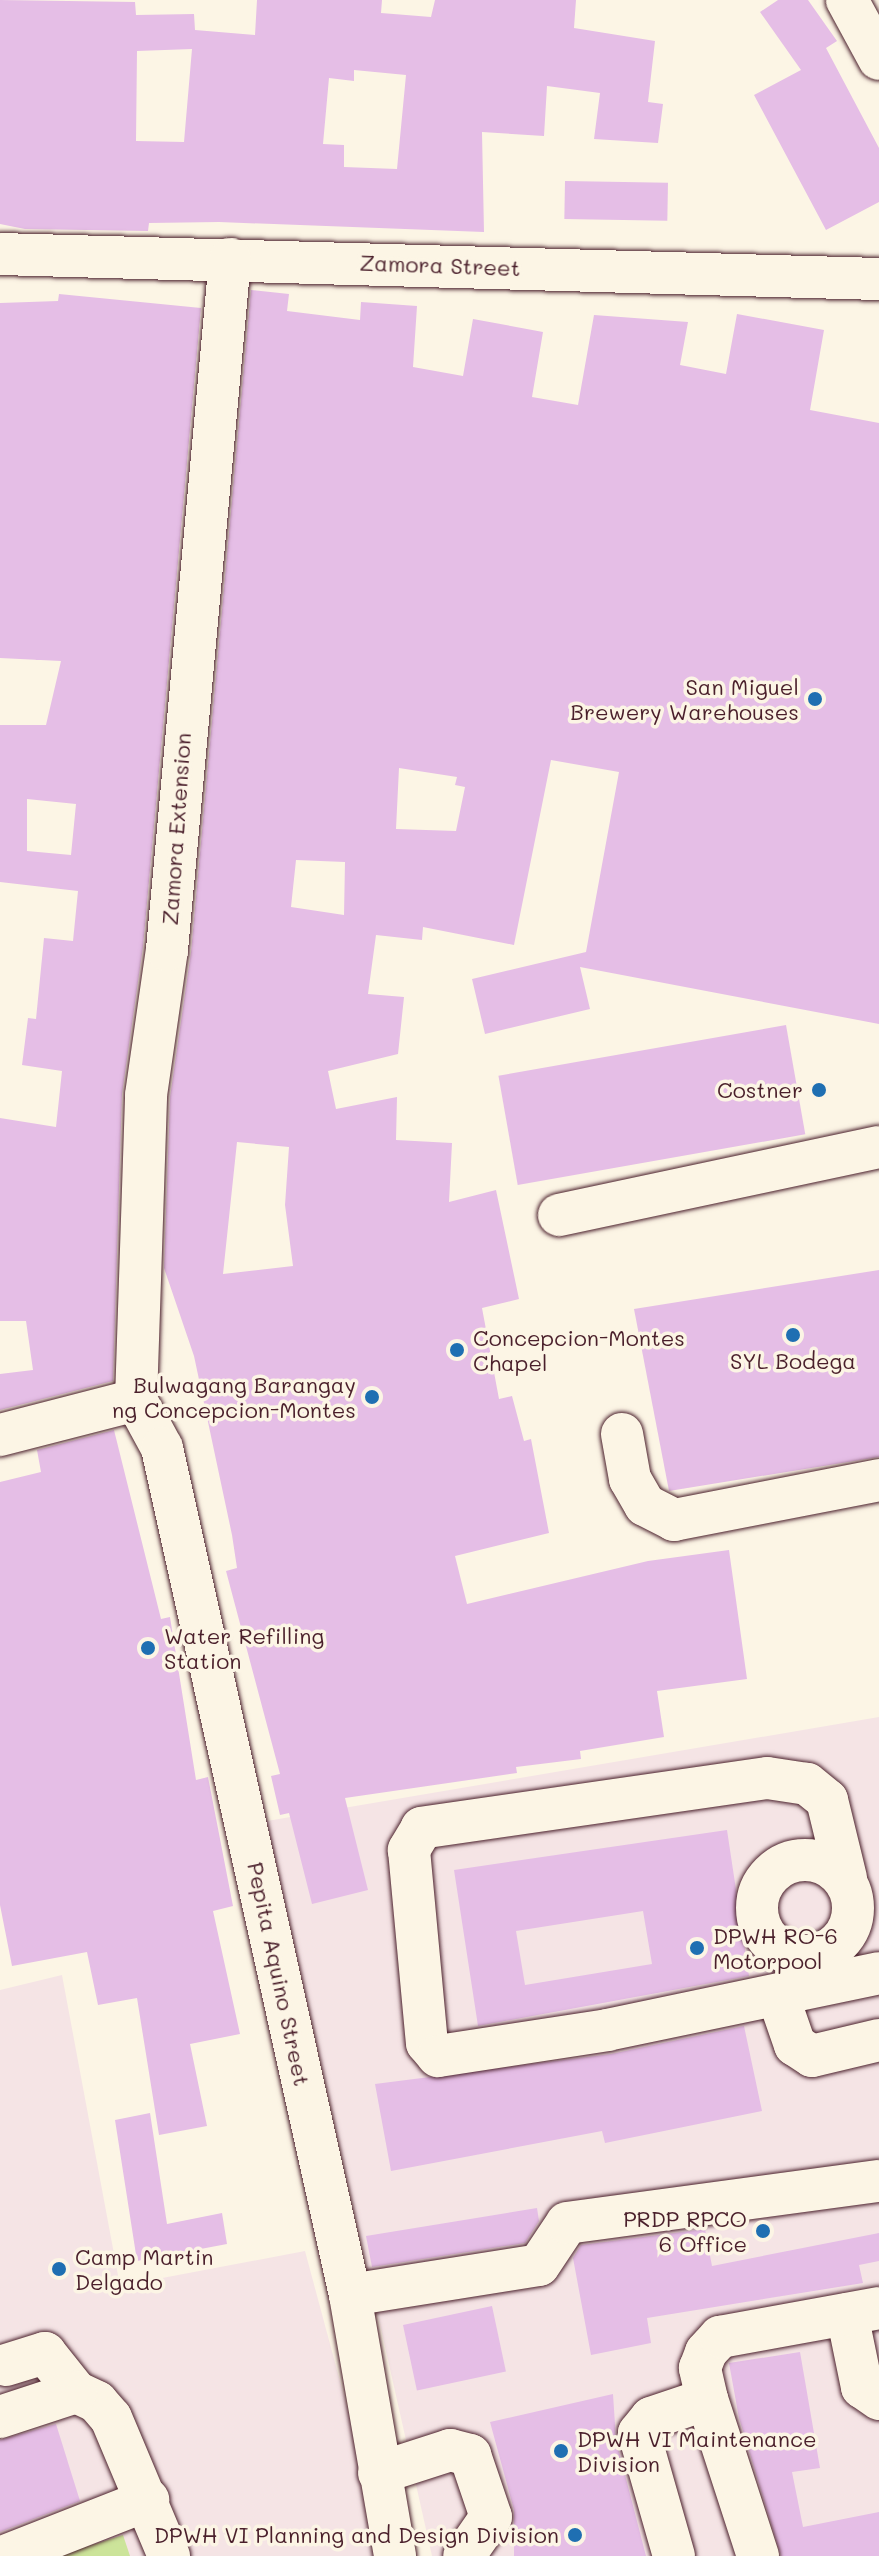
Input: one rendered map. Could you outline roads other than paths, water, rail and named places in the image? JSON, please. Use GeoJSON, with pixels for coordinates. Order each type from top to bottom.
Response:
{"type":"FeatureCollection","features":[{"type":"Feature","properties":{"kind":"street"},"geometry":{"type":"LineString","coordinates":[[847,0],[879,59]]}},
{"type":"Feature","properties":{"kind":"street","name":"Zamora Street"},"geometry":{"type":"LineString","coordinates":[[0,254],[879,279]]}},
{"type":"Feature","properties":{"kind":"street","name":"Zamora Extension"},"geometry":{"type":"LineString","coordinates":[[136,1400],[146,1095],[167,950],[230,259]]}},
{"type":"Feature","properties":{"kind":"street"},"geometry":{"type":"LineString","coordinates":[[559,1215],[879,1147]]}},
{"type":"Feature","properties":{"kind":"street"},"geometry":{"type":"LineString","coordinates":[[0,1435],[136,1400]]}},
{"type":"Feature","properties":{"kind":"street","name":"Pepita Aquino Street"},"geometry":{"type":"LineString","coordinates":[[136,1400],[162,1448],[350,2295],[395,2556]]}},
{"type":"Feature","properties":{"kind":"street"},"geometry":{"type":"LineString","coordinates":[[622,1434],[630,1479],[645,1505],[674,1520],[879,1480]]}},
{"type":"Feature","properties":{"kind":"street"},"geometry":{"type":"LineString","coordinates":[[767,1778],[807,1784],[827,1800],[854,1919],[876,1973],[778,1996],[438,2056],[427,2043],[412,1836],[422,1828],[767,1778]]}},
{"type":"Feature","properties":{"kind":"street"},"geometry":{"type":"LineString","coordinates":[[846,1878],[808,1860],[781,1866],[762,1885],[757,1912],[776,1947],[802,1956],[829,1950],[854,1919]]}},
{"type":"Feature","properties":{"kind":"street"},"geometry":{"type":"LineString","coordinates":[[778,1996],[795,2045],[812,2056],[879,2040]]}},
{"type":"Feature","properties":{"kind":"street"},"geometry":{"type":"LineString","coordinates":[[350,2295],[539,2265],[567,2223],[879,2181]]}},
{"type":"Feature","properties":{"kind":"street"},"geometry":{"type":"LineString","coordinates":[[758,2556],[707,2399],[700,2368],[720,2337],[863,2311],[862,2387],[879,2399]]}},
{"type":"Feature","properties":{"kind":"street"},"geometry":{"type":"LineString","coordinates":[[6,2365],[45,2353],[76,2392],[111,2418],[169,2556]]}},
{"type":"Feature","properties":{"kind":"street"},"geometry":{"type":"LineString","coordinates":[[0,2417],[76,2392]]}},
{"type":"Feature","properties":{"kind":"street"},"geometry":{"type":"LineString","coordinates":[[674,2556],[639,2433],[651,2418],[707,2399]]}},
{"type":"Feature","properties":{"kind":"street"},"geometry":{"type":"LineString","coordinates":[[379,2473],[450,2450],[470,2455],[491,2517],[464,2556]]}},
{"type":"Feature","properties":{"kind":"street"},"geometry":{"type":"LineString","coordinates":[[5,2556],[148,2500]]}},
{"type":"Feature","properties":{"kind":"place","name":"San Miguel Brewery Warehouses"},"geometry":{"type":"Point","coordinates":[815,699]}},
{"type":"Feature","properties":{"kind":"place","name":"Costner"},"geometry":{"type":"Point","coordinates":[819,1090]}},
{"type":"Feature","properties":{"kind":"place","name":"SYL Bodega"},"geometry":{"type":"Point","coordinates":[793,1335]}},
{"type":"Feature","properties":{"kind":"place","name":"Concepcion-Montes Chapel"},"geometry":{"type":"Point","coordinates":[457,1350]}},
{"type":"Feature","properties":{"kind":"place","name":"Bulwagang Barangay ng Concepcion-Montes"},"geometry":{"type":"Point","coordinates":[372,1397]}},
{"type":"Feature","properties":{"kind":"place","name":"Water Refilling Station"},"geometry":{"type":"Point","coordinates":[148,1648]}},
{"type":"Feature","properties":{"kind":"place","name":"DPWH RO-6 Motorpool"},"geometry":{"type":"Point","coordinates":[697,1948]}},
{"type":"Feature","properties":{"kind":"place","name":"PRDP RPCO 6 Office"},"geometry":{"type":"Point","coordinates":[763,2231]}},
{"type":"Feature","properties":{"kind":"place","name":"Camp Martin Delgado"},"geometry":{"type":"Point","coordinates":[59,2269]}},
{"type":"Feature","properties":{"kind":"place","name":"DPWH VI Maintenance Division"},"geometry":{"type":"Point","coordinates":[561,2451]}},
{"type":"Feature","properties":{"kind":"place","name":"DPWH VI Planning and Design Division"},"geometry":{"type":"Point","coordinates":[575,2535]}}]}
